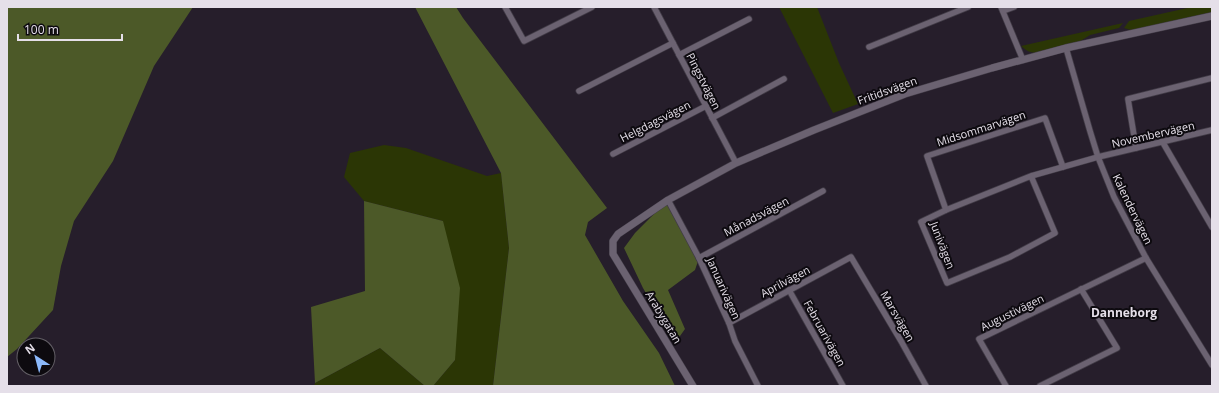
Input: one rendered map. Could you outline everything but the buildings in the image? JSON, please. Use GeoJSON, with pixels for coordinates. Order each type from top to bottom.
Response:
{"type":"FeatureCollection","features":[{"type":"Feature","properties":{"kind":"street"},"geometry":{"type":"LineString","coordinates":[[505,7],[524,41],[585,8],[592,7]]}},
{"type":"Feature","properties":{"kind":"street","name":"Pingstvägen"},"geometry":{"type":"LineString","coordinates":[[654,7],[736,163]]}},
{"type":"Feature","properties":{"kind":"street"},"geometry":{"type":"LineString","coordinates":[[869,47],[968,7]]}},
{"type":"Feature","properties":{"kind":"street"},"geometry":{"type":"LineString","coordinates":[[1014,7],[1002,9],[1023,60]]}},
{"type":"Feature","properties":{"kind":"street","name":"Fritidsvägen"},"geometry":{"type":"LineString","coordinates":[[616,260],[612,247],[613,241],[618,234],[668,200],[736,163],[850,115],[905,94],[1066,48],[1212,16]]}},
{"type":"Feature","properties":{"kind":"street"},"geometry":{"type":"LineString","coordinates":[[679,55],[749,20]]}},
{"type":"Feature","properties":{"kind":"street"},"geometry":{"type":"LineString","coordinates":[[579,91],[673,43]]}},
{"type":"Feature","properties":{"kind":"street","name":"Kalendervägen"},"geometry":{"type":"LineString","coordinates":[[1066,48],[1098,157],[1114,196],[1146,258],[1212,364]]}},
{"type":"Feature","properties":{"kind":"street"},"geometry":{"type":"LineString","coordinates":[[1136,148],[1128,99],[1212,78]]}},
{"type":"Feature","properties":{"kind":"street"},"geometry":{"type":"LineString","coordinates":[[712,118],[784,79]]}},
{"type":"Feature","properties":{"kind":"street","name":"Helgdagsvägen"},"geometry":{"type":"LineString","coordinates":[[613,154],[706,106]]}},
{"type":"Feature","properties":{"kind":"street","name":"Midsommarvägen"},"geometry":{"type":"LineString","coordinates":[[946,210],[927,156],[1045,118],[1063,167]]}},
{"type":"Feature","properties":{"kind":"street","name":"Novembervägen"},"geometry":{"type":"LineString","coordinates":[[1098,157],[1212,130]]}},
{"type":"Feature","properties":{"kind":"street"},"geometry":{"type":"LineString","coordinates":[[1162,142],[1212,227]]}},
{"type":"Feature","properties":{"kind":"street","name":"Junivägen"},"geometry":{"type":"LineString","coordinates":[[1031,176],[1055,233],[1010,257],[947,283],[920,222],[1031,176],[1098,157]]}},
{"type":"Feature","properties":{"kind":"street","name":"Månadsvägen"},"geometry":{"type":"LineString","coordinates":[[699,258],[823,191]]}},
{"type":"Feature","properties":{"kind":"street","name":"Januarivägen"},"geometry":{"type":"LineString","coordinates":[[668,200],[699,258],[729,323],[735,340],[758,386]]}},
{"type":"Feature","properties":{"kind":"street","name":"Aprilvägen"},"geometry":{"type":"LineString","coordinates":[[729,323],[851,257]]}},
{"type":"Feature","properties":{"kind":"street","name":"Marsvägen"},"geometry":{"type":"LineString","coordinates":[[851,257],[926,386]]}},
{"type":"Feature","properties":{"kind":"street","name":"Augustivägen"},"geometry":{"type":"LineString","coordinates":[[1006,386],[979,339],[1146,258]]}},
{"type":"Feature","properties":{"kind":"street","name":"Arabygatan"},"geometry":{"type":"LineString","coordinates":[[616,260],[693,386]]}},
{"type":"Feature","properties":{"kind":"street"},"geometry":{"type":"LineString","coordinates":[[1040,386],[1117,348],[1081,289]]}},
{"type":"Feature","properties":{"kind":"street","name":"Februarivägen"},"geometry":{"type":"LineString","coordinates":[[789,290],[843,386]]}},
{"type":"Feature","properties":{"kind":"green space"},"geometry":{"type":"Polygon","coordinates":[[[7,7],[193,7],[154,66],[113,161],[74,221],[61,266],[53,310],[28,337],[16,337],[16,350],[7,357],[7,7]]]}},
{"type":"Feature","properties":{"kind":"green space"},"geometry":{"type":"Polygon","coordinates":[[[415,7],[456,7],[607,208],[588,222],[585,235],[623,301],[659,353],[675,386],[493,386],[509,248],[501,173],[415,7]]]}},
{"type":"Feature","properties":{"kind":"green space"},"geometry":{"type":"Polygon","coordinates":[[[779,7],[817,7],[839,63],[858,104],[833,113],[779,7]]]}},
{"type":"Feature","properties":{"kind":"green space"},"geometry":{"type":"Polygon","coordinates":[[[1192,7],[1212,7],[1212,12],[1139,29],[1131,30],[1124,28],[1129,21],[1192,7]]]}},
{"type":"Feature","properties":{"kind":"green space"},"geometry":{"type":"Polygon","coordinates":[[[1123,23],[1119,28],[1090,35],[1079,42],[1038,53],[1033,53],[1021,46],[1123,23]]]}},
{"type":"Feature","properties":{"kind":"green space"},"geometry":{"type":"Polygon","coordinates":[[[384,145],[406,148],[487,176],[501,173],[509,248],[493,386],[433,386],[455,360],[443,221],[364,201],[344,177],[350,153],[384,145]]]}},
{"type":"Feature","properties":{"kind":"green space"},"geometry":{"type":"Polygon","coordinates":[[[668,200],[699,258],[695,270],[668,290],[685,329],[675,343],[643,288],[624,248],[635,233],[668,200]]]}},
{"type":"Feature","properties":{"kind":"green space"},"geometry":{"type":"Polygon","coordinates":[[[364,201],[443,221],[460,288],[455,360],[433,386],[425,386],[380,348],[315,383],[311,307],[365,291],[364,201]]]}},
{"type":"Feature","properties":{"kind":"green space"},"geometry":{"type":"Polygon","coordinates":[[[380,348],[425,386],[314,386],[315,383],[380,348]]]}},
{"type":"Feature","properties":{"kind":"district","name":"Danneborg"},"geometry":{"type":"Point","coordinates":[1124,312]}}]}
